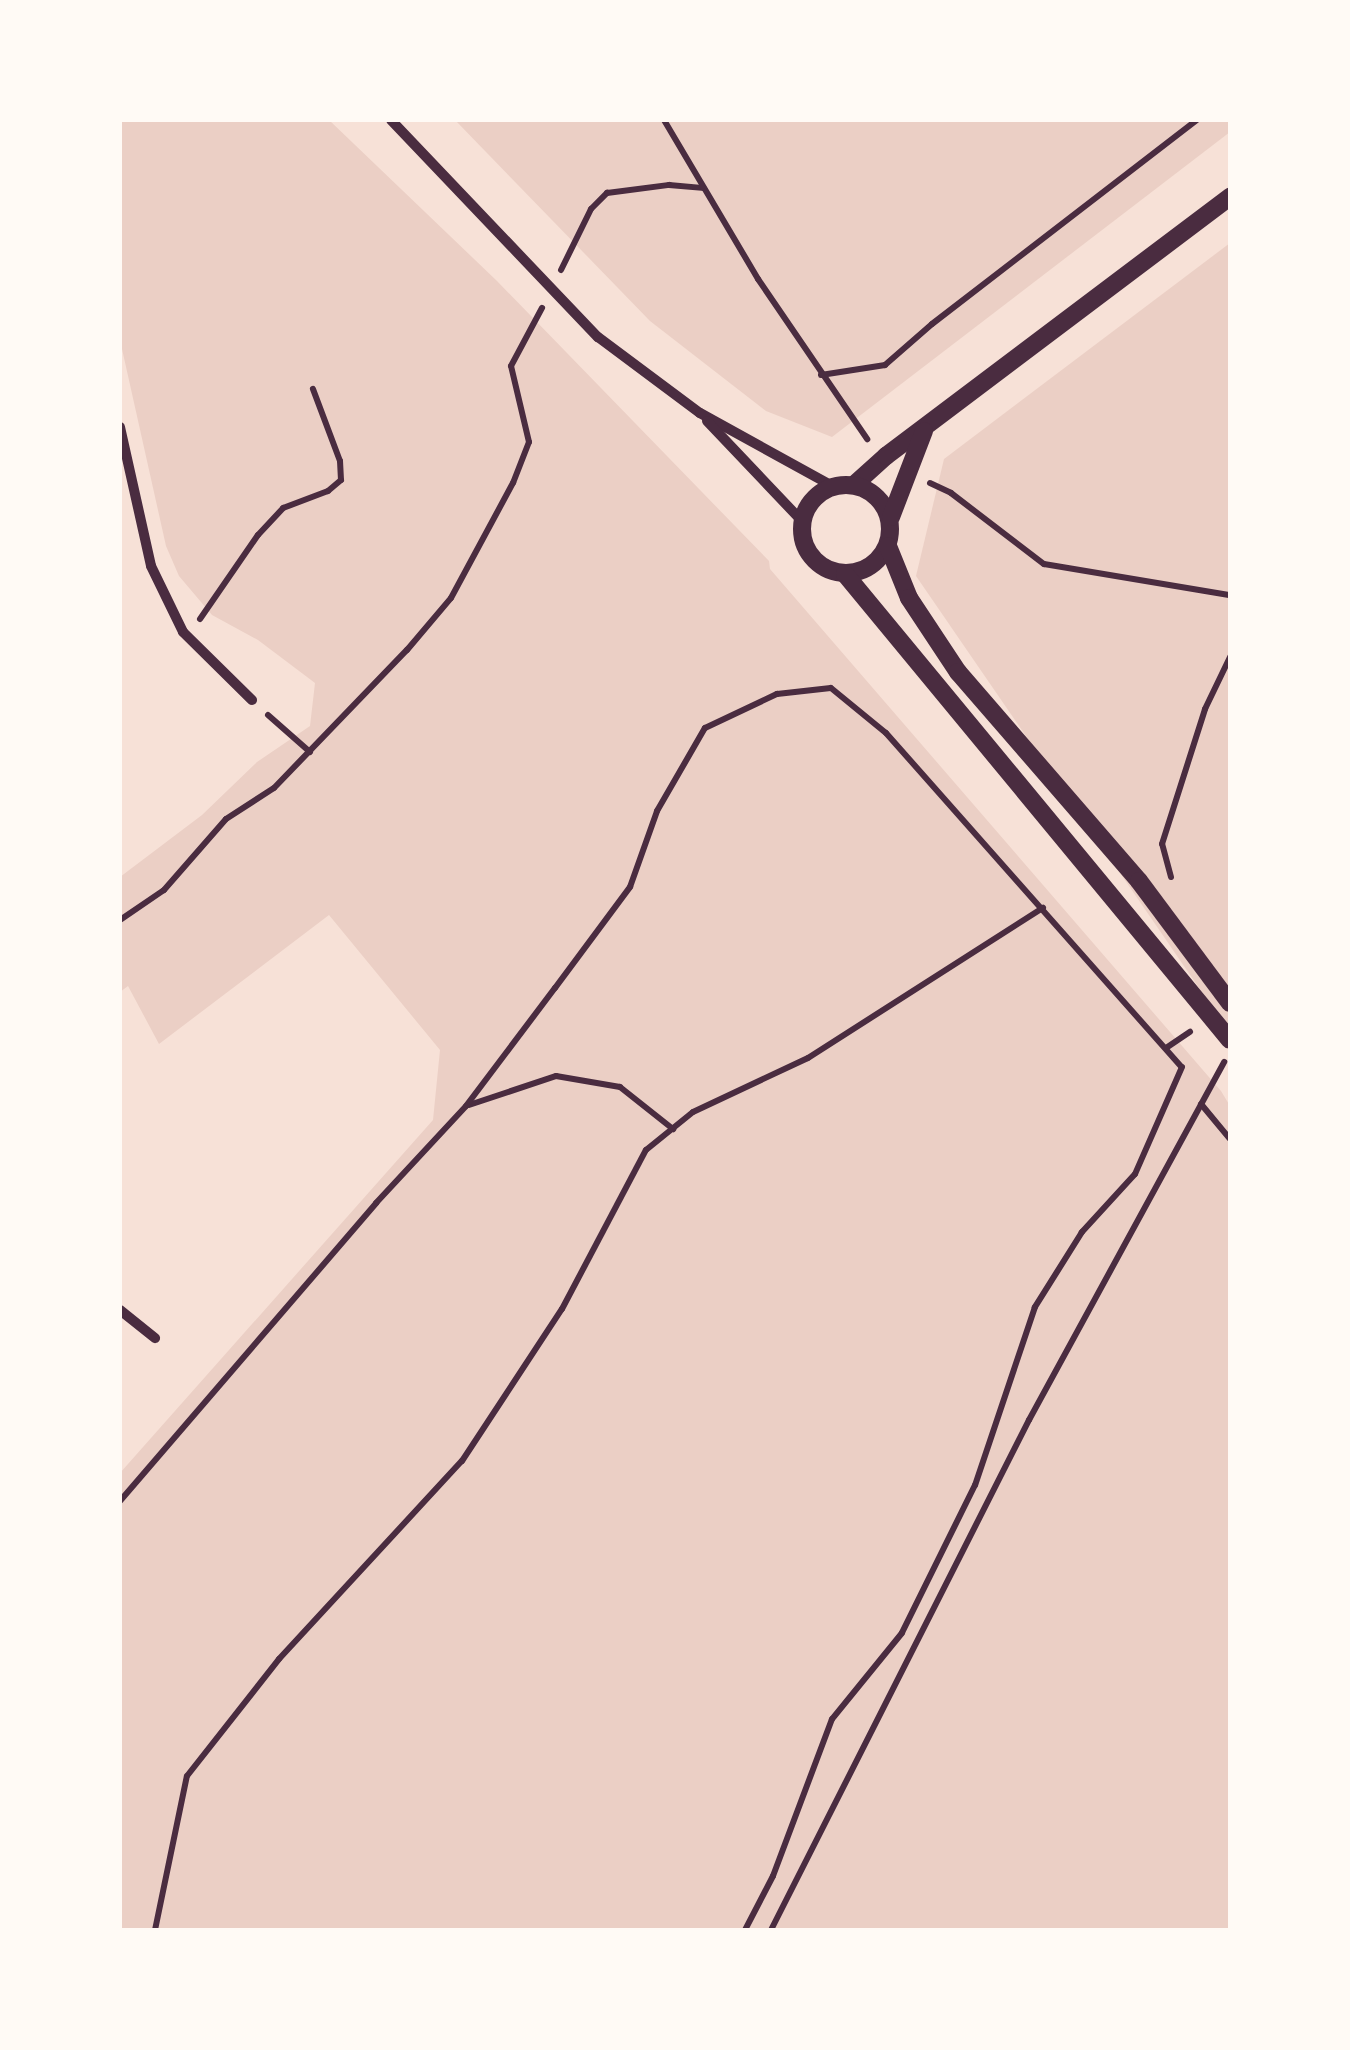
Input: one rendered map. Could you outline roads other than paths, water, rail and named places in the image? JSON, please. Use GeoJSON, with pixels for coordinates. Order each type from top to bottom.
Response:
{"type":"FeatureCollection","features":[{"type":"Feature","properties":{"kind":"street"},"geometry":{"type":"LineString","coordinates":[[392,120],[598,337],[700,413],[832,486]]}},
{"type":"Feature","properties":{"kind":"street"},"geometry":{"type":"LineString","coordinates":[[854,484],[1230,197]]}},
{"type":"Feature","properties":{"kind":"street"},"geometry":{"type":"LineString","coordinates":[[700,413],[802,521]]}},
{"type":"Feature","properties":{"kind":"street"},"geometry":{"type":"LineString","coordinates":[[120,427],[151,566],[188,636],[252,700]]}},
{"type":"Feature","properties":{"kind":"street"},"geometry":{"type":"LineString","coordinates":[[924,430],[890,518],[888,546],[909,598],[958,672],[1140,882],[1230,1003]]}},
{"type":"Feature","properties":{"kind":"street"},"geometry":{"type":"LineString","coordinates":[[890,518],[875,494],[854,484],[832,486],[814,498],[802,521],[804,546],[820,566],[844,574],[1230,1040]]}},
{"type":"Feature","properties":{"kind":"street"},"geometry":{"type":"LineString","coordinates":[[844,574],[869,568],[888,546]]}},
{"type":"Feature","properties":{"kind":"street"},"geometry":{"type":"LineString","coordinates":[[120,1310],[155,1338]]}}]}
